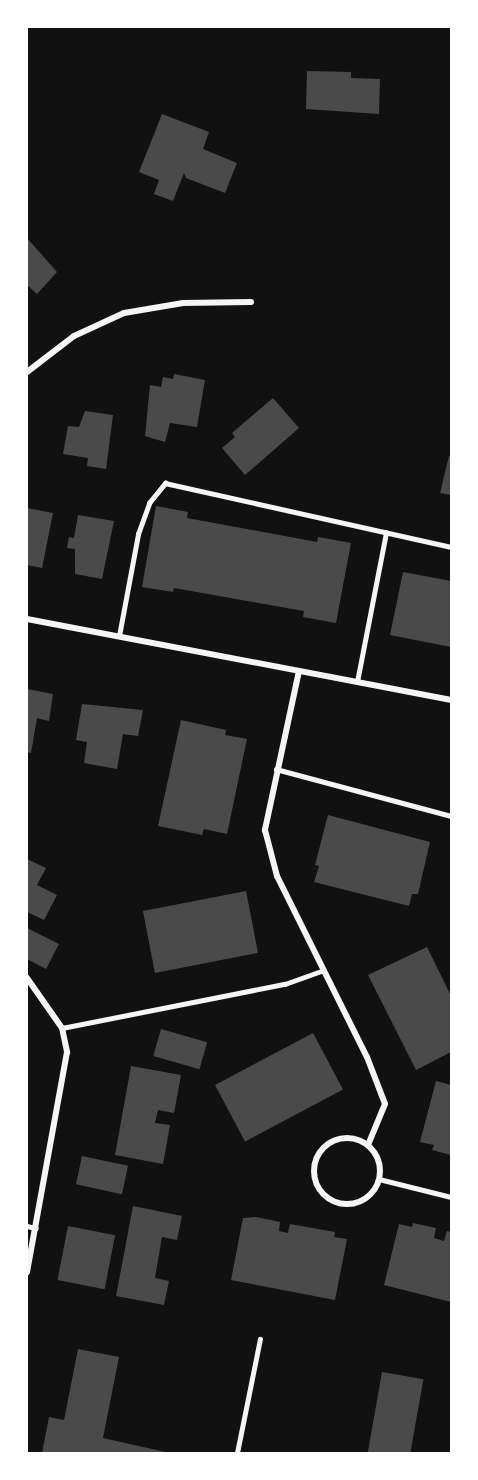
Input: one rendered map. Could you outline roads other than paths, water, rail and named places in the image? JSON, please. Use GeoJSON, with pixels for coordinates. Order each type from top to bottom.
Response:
{"type":"FeatureCollection","features":[{"type":"Feature","properties":{"kind":"street"},"geometry":{"type":"LineString","coordinates":[[27,372],[74,336],[124,313],[183,303],[251,302]]}},
{"type":"Feature","properties":{"kind":"street"},"geometry":{"type":"LineString","coordinates":[[27,619],[451,700]]}},
{"type":"Feature","properties":{"kind":"street"},"geometry":{"type":"LineString","coordinates":[[299,671],[265,824],[270,855],[386,1104],[368,1145]]}},
{"type":"Feature","properties":{"kind":"street"},"geometry":{"type":"LineString","coordinates":[[27,978],[62,1028],[67,1052],[27,1272]]}},
{"type":"Feature","properties":{"kind":"street"},"geometry":{"type":"LineString","coordinates":[[347,1138],[368,1145],[379,1162],[379,1179],[372,1192],[354,1203],[333,1201],[317,1186],[315,1164],[326,1145],[347,1138]]}},
{"type":"Feature","properties":{"kind":"lane"},"geometry":{"type":"LineString","coordinates":[[119,636],[138,534],[149,503],[165,483],[451,547]]}},
{"type":"Feature","properties":{"kind":"lane"},"geometry":{"type":"LineString","coordinates":[[357,682],[386,533]]}},
{"type":"Feature","properties":{"kind":"lane"},"geometry":{"type":"LineString","coordinates":[[276,769],[451,816]]}},
{"type":"Feature","properties":{"kind":"lane"},"geometry":{"type":"LineString","coordinates":[[62,1028],[274,987],[324,970]]}},
{"type":"Feature","properties":{"kind":"lane"},"geometry":{"type":"LineString","coordinates":[[379,1179],[451,1197]]}},
{"type":"Feature","properties":{"kind":"lane"},"geometry":{"type":"LineString","coordinates":[[27,1226],[36,1228]]}},
{"type":"Feature","properties":{"kind":"lane"},"geometry":{"type":"LineString","coordinates":[[237,1453],[260,1339]]}}]}
